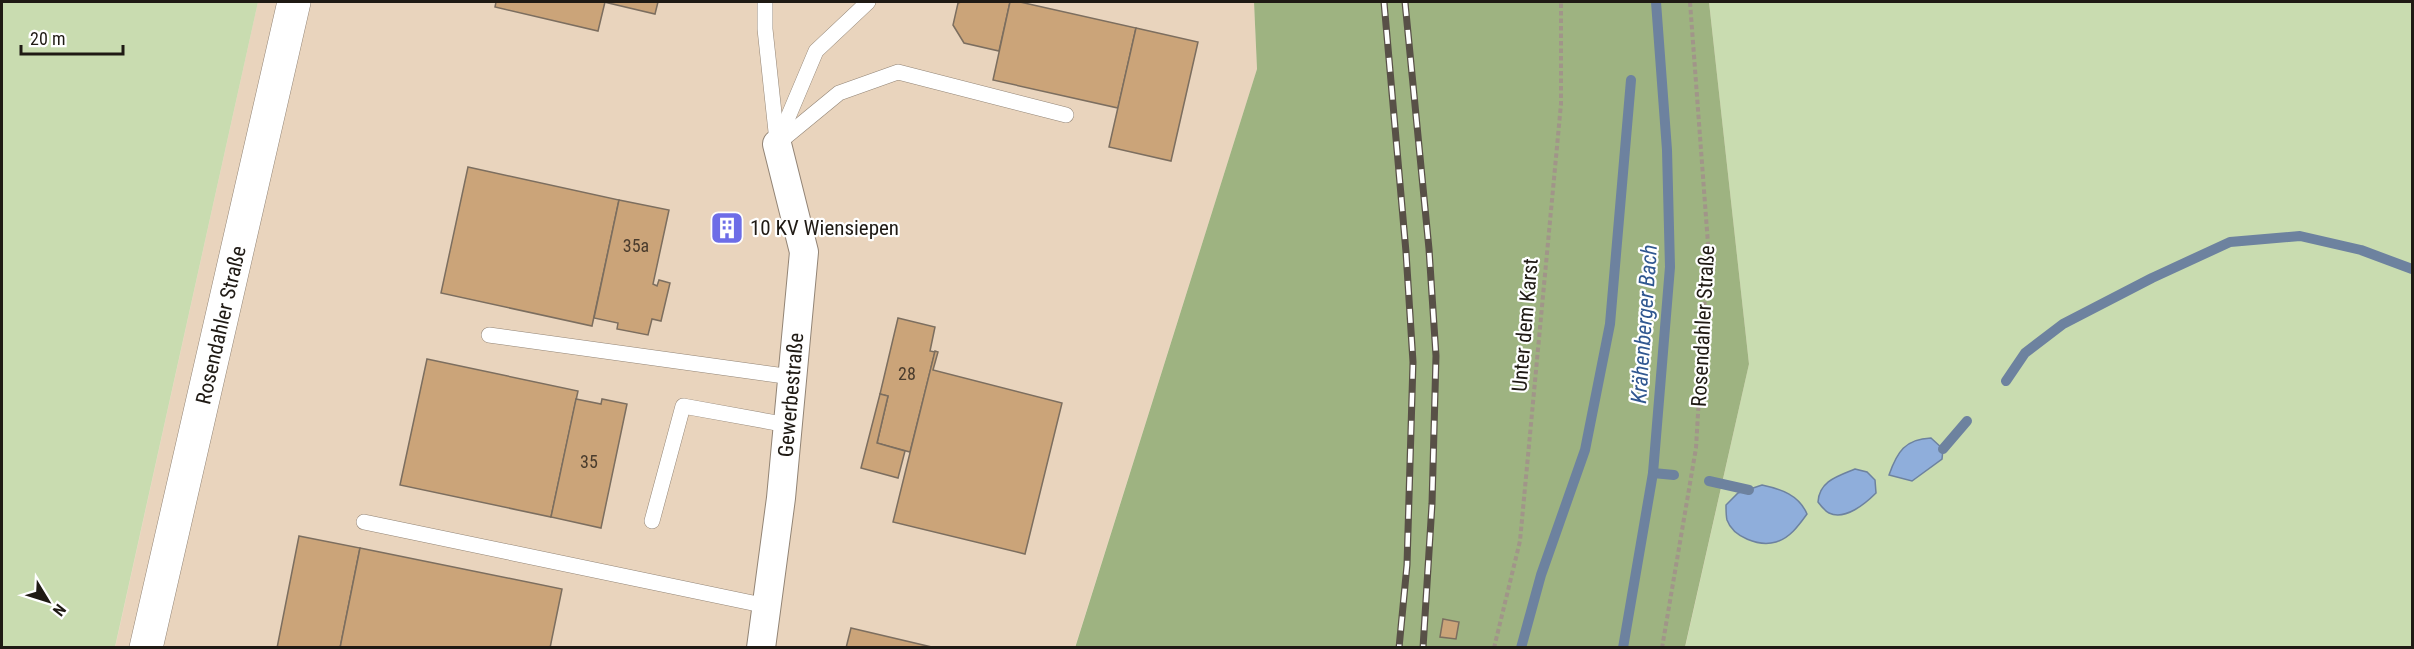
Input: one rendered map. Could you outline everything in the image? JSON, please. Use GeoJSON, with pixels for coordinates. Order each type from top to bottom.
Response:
{"type":"FeatureCollection","features":[{"type":"Feature","properties":{"kind":"main road","name":"Rosendahler Straße"},"geometry":{"type":"LineString","coordinates":[[146,648],[294,2]]}},
{"type":"Feature","properties":{"kind":"street","name":"Gewerbestraße"},"geometry":{"type":"LineString","coordinates":[[761,648],[788,425],[804,252],[777,144]]}},
{"type":"Feature","properties":{"kind":"lane"},"geometry":{"type":"LineString","coordinates":[[765,2],[765,29],[777,144]]}},
{"type":"Feature","properties":{"kind":"lane"},"geometry":{"type":"LineString","coordinates":[[777,144],[816,51],[868,2]]}},
{"type":"Feature","properties":{"kind":"lane"},"geometry":{"type":"LineString","coordinates":[[777,144],[839,93],[898,72],[1066,115]]}},
{"type":"Feature","properties":{"kind":"lane"},"geometry":{"type":"LineString","coordinates":[[489,335],[792,377]]}},
{"type":"Feature","properties":{"kind":"lane"},"geometry":{"type":"LineString","coordinates":[[652,521],[683,406],[788,425]]}},
{"type":"Feature","properties":{"kind":"lane"},"geometry":{"type":"LineString","coordinates":[[364,522],[767,606]]}},
{"type":"Feature","properties":{"kind":"path","name":"Unter dem Karst"},"geometry":{"type":"LineString","coordinates":[[1494,648],[1520,541],[1561,104],[1561,2]]}},
{"type":"Feature","properties":{"kind":"path","name":"Rosendahler Straße"},"geometry":{"type":"LineString","coordinates":[[1662,648],[1696,448],[1708,244],[1690,2]]}},
{"type":"Feature","properties":{"kind":"shaded area"},"geometry":{"type":"Polygon","coordinates":[[[258,2],[1254,2],[1257,69],[1075,647],[115,648],[258,2]]]}},
{"type":"Feature","properties":{"kind":"green space"},"geometry":{"type":"Polygon","coordinates":[[[2,2],[258,2],[115,647],[2,647],[2,2]]]}},
{"type":"Feature","properties":{"kind":"green space"},"geometry":{"type":"Polygon","coordinates":[[[1254,2],[1709,2],[1749,364],[1685,647],[1075,648],[1257,69],[1254,2]]]}},
{"type":"Feature","properties":{"kind":"green space"},"geometry":{"type":"Polygon","coordinates":[[[1709,2],[2412,2],[2412,647],[1685,648],[1749,364],[1709,2]]]}},
{"type":"Feature","properties":{"kind":"water"},"geometry":{"type":"Polygon","coordinates":[[[1931,438],[1943,449],[1942,459],[1912,481],[1889,475],[1903,448],[1915,441],[1931,438]]]}},
{"type":"Feature","properties":{"kind":"water"},"geometry":{"type":"Polygon","coordinates":[[[1855,469],[1867,472],[1875,480],[1876,493],[1861,506],[1848,513],[1835,515],[1828,512],[1818,502],[1822,489],[1830,480],[1855,469]]]}},
{"type":"Feature","properties":{"kind":"water"},"geometry":{"type":"Polygon","coordinates":[[[1762,485],[1789,494],[1804,507],[1807,514],[1790,534],[1776,542],[1762,543],[1747,539],[1735,531],[1727,520],[1726,505],[1738,493],[1762,485]]]}},
{"type":"Feature","properties":{"kind":"building"},"geometry":{"type":"Polygon","coordinates":[[[496,2],[605,2],[598,31],[495,7],[496,2]]]}},
{"type":"Feature","properties":{"kind":"building"},"geometry":{"type":"Polygon","coordinates":[[[604,2],[658,2],[655,14],[604,2]]]}},
{"type":"Feature","properties":{"kind":"building"},"geometry":{"type":"Polygon","coordinates":[[[1010,2],[999,51],[964,43],[953,25],[958,3],[1010,2]]]}},
{"type":"Feature","properties":{"kind":"building"},"geometry":{"type":"Polygon","coordinates":[[[1010,2],[1020,2],[1136,28],[1118,108],[993,80],[1010,2]]]}},
{"type":"Feature","properties":{"kind":"building"},"geometry":{"type":"Polygon","coordinates":[[[1136,28],[1198,42],[1171,161],[1109,147],[1136,28]]]}},
{"type":"Feature","properties":{"kind":"building"},"geometry":{"type":"Polygon","coordinates":[[[468,167],[619,200],[592,326],[441,293],[468,167]]]}},
{"type":"Feature","properties":{"kind":"building"},"geometry":{"type":"Polygon","coordinates":[[[619,200],[669,210],[653,284],[657,286],[659,280],[670,283],[661,321],[652,319],[648,335],[617,329],[618,323],[594,318],[619,200]]]}},
{"type":"Feature","properties":{"kind":"building","name":"10 KV Wiensiepen"},"geometry":{"type":"Polygon","coordinates":[[[721,221],[735,226],[733,233],[718,229],[721,221]]]}},
{"type":"Feature","properties":{"kind":"building"},"geometry":{"type":"Polygon","coordinates":[[[898,318],[935,327],[930,351],[935,352],[910,452],[877,443],[888,396],[880,394],[898,318]]]}},
{"type":"Feature","properties":{"kind":"building"},"geometry":{"type":"Polygon","coordinates":[[[935,351],[938,352],[933,370],[1062,403],[1025,554],[893,522],[935,351]]]}},
{"type":"Feature","properties":{"kind":"building"},"geometry":{"type":"Polygon","coordinates":[[[427,359],[578,391],[551,517],[400,485],[427,359]]]}},
{"type":"Feature","properties":{"kind":"building"},"geometry":{"type":"Polygon","coordinates":[[[880,394],[888,396],[877,443],[905,451],[898,478],[861,468],[880,394]]]}},
{"type":"Feature","properties":{"kind":"building"},"geometry":{"type":"Polygon","coordinates":[[[576,399],[601,404],[602,399],[627,404],[601,528],[551,517],[576,399]]]}},
{"type":"Feature","properties":{"kind":"building"},"geometry":{"type":"Polygon","coordinates":[[[299,536],[360,548],[340,648],[277,648],[299,536]]]}},
{"type":"Feature","properties":{"kind":"building"},"geometry":{"type":"Polygon","coordinates":[[[360,548],[562,589],[550,648],[340,648],[360,548]]]}},
{"type":"Feature","properties":{"kind":"building"},"geometry":{"type":"Polygon","coordinates":[[[1443,619],[1459,622],[1456,639],[1440,637],[1443,619]]]}},
{"type":"Feature","properties":{"kind":"building"},"geometry":{"type":"Polygon","coordinates":[[[851,628],[936,648],[846,648],[851,628]]]}},
{"type":"Feature","properties":{"kind":"waterway","name":"Krähenberger Bach"},"geometry":{"type":"LineString","coordinates":[[1623,648],[1653,473],[1670,267],[1667,150],[1656,2]]}},
{"type":"Feature","properties":{"kind":"waterway","name":"Krähenberger Bach"},"geometry":{"type":"LineString","coordinates":[[1521,648],[1541,575],[1585,450],[1610,324],[1631,80]]}},
{"type":"Feature","properties":{"kind":"waterway"},"geometry":{"type":"LineString","coordinates":[[2006,381],[2025,353],[2063,324],[2152,278],[2230,242],[2300,236],[2361,250],[2412,269]]}},
{"type":"Feature","properties":{"kind":"waterway"},"geometry":{"type":"LineString","coordinates":[[1943,449],[1967,421]]}},
{"type":"Feature","properties":{"kind":"waterway"},"geometry":{"type":"LineString","coordinates":[[1653,473],[1674,475]]}},
{"type":"Feature","properties":{"kind":"waterway"},"geometry":{"type":"LineString","coordinates":[[1709,481],[1749,490]]}},
{"type":"Feature","properties":{"kind":"railway"},"geometry":{"type":"LineString","coordinates":[[1384,2],[1406,252],[1413,362],[1407,565],[1399,648]]}},
{"type":"Feature","properties":{"kind":"railway"},"geometry":{"type":"LineString","coordinates":[[1405,2],[1429,249],[1436,356],[1432,504],[1423,648]]}},
{"type":"Feature","properties":{"kind":"place","name":"10 KV Wiensiepen"},"geometry":{"type":"Point","coordinates":[727,228]}}]}
